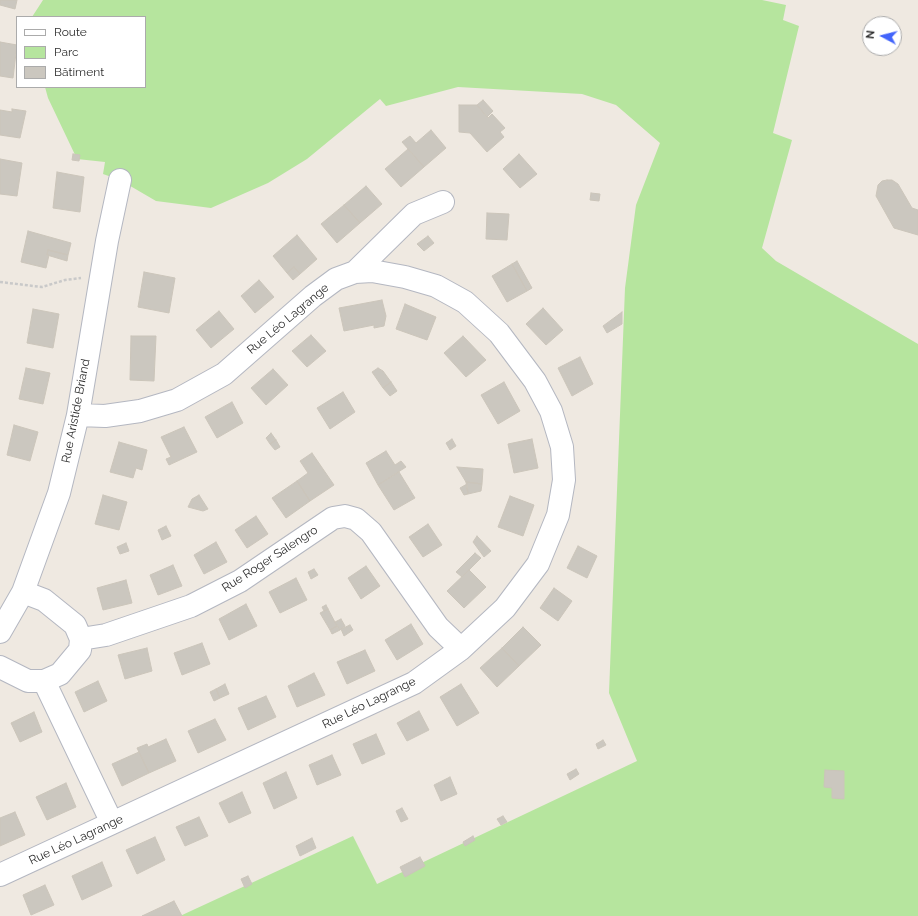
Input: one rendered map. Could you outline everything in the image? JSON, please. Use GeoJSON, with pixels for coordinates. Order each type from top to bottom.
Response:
{"type":"FeatureCollection","features":[{"type":"Feature","properties":{"kind":"street","name":"Rue Aristide Briand"},"geometry":{"type":"LineString","coordinates":[[0,632],[23,592],[59,493],[78,415],[101,276],[120,180]]}},
{"type":"Feature","properties":{"kind":"street"},"geometry":{"type":"LineString","coordinates":[[355,272],[414,214],[444,202]]}},
{"type":"Feature","properties":{"kind":"street","name":"Rue Léo Lagrange"},"geometry":{"type":"LineString","coordinates":[[0,875],[414,683],[461,649],[506,608],[538,564],[558,515],[564,480],[562,447],[551,411],[535,381],[499,333],[465,302],[436,286],[405,277],[372,271],[355,272],[336,279],[313,296],[224,374],[177,400],[140,412],[105,416],[78,415]]}},
{"type":"Feature","properties":{"kind":"street","name":"Rue Roger Salengro"},"geometry":{"type":"LineString","coordinates":[[81,638],[106,635],[191,606],[240,582],[333,518],[345,516],[356,519],[371,532],[438,627],[461,649]]}},
{"type":"Feature","properties":{"kind":"street"},"geometry":{"type":"LineString","coordinates":[[0,667],[28,681],[44,682],[60,674],[80,650],[81,638],[75,625],[44,600],[23,592]]}},
{"type":"Feature","properties":{"kind":"street"},"geometry":{"type":"LineString","coordinates":[[44,682],[112,823]]}},
{"type":"Feature","properties":{"kind":"path"},"geometry":{"type":"LineString","coordinates":[[0,282],[42,287],[64,280],[101,276]]}},
{"type":"Feature","properties":{"kind":"green space"},"geometry":{"type":"Polygon","coordinates":[[[43,0],[762,0],[786,5],[783,20],[799,26],[773,133],[792,140],[762,248],[776,261],[918,344],[918,916],[180,916],[353,836],[377,884],[637,761],[609,693],[625,288],[636,205],[660,143],[616,105],[582,94],[458,87],[386,106],[380,99],[307,159],[268,183],[211,208],[156,201],[120,180],[103,174],[105,162],[77,159],[48,98],[45,88],[146,88],[146,16],[33,16],[43,0]]]}},
{"type":"Feature","properties":{"kind":"building"},"geometry":{"type":"Polygon","coordinates":[[[0,0],[17,0],[15,9],[0,5],[0,0]]]}},
{"type":"Feature","properties":{"kind":"building"},"geometry":{"type":"Polygon","coordinates":[[[0,42],[16,45],[13,78],[0,76],[0,42]]]}},
{"type":"Feature","properties":{"kind":"building"},"geometry":{"type":"Polygon","coordinates":[[[483,100],[493,111],[487,117],[477,105],[483,100]]]}},
{"type":"Feature","properties":{"kind":"building"},"geometry":{"type":"Polygon","coordinates":[[[459,105],[477,105],[488,118],[492,114],[505,128],[500,132],[504,137],[487,152],[470,133],[459,132],[459,105]]]}},
{"type":"Feature","properties":{"kind":"building"},"geometry":{"type":"Polygon","coordinates":[[[12,109],[26,111],[20,138],[0,135],[0,110],[12,112],[12,109]]]}},
{"type":"Feature","properties":{"kind":"building"},"geometry":{"type":"Polygon","coordinates":[[[431,130],[446,148],[424,167],[402,142],[410,136],[416,143],[431,130]]]}},
{"type":"Feature","properties":{"kind":"building"},"geometry":{"type":"Polygon","coordinates":[[[408,149],[424,167],[401,187],[385,169],[408,149]]]}},
{"type":"Feature","properties":{"kind":"building"},"geometry":{"type":"Polygon","coordinates":[[[73,154],[80,155],[79,161],[72,160],[73,154]]]}},
{"type":"Feature","properties":{"kind":"building"},"geometry":{"type":"Polygon","coordinates":[[[519,154],[537,174],[520,188],[503,169],[519,154]]]}},
{"type":"Feature","properties":{"kind":"building"},"geometry":{"type":"Polygon","coordinates":[[[0,159],[22,163],[17,196],[0,194],[0,159]]]}},
{"type":"Feature","properties":{"kind":"building"},"geometry":{"type":"Polygon","coordinates":[[[57,172],[84,177],[80,212],[53,208],[57,172]]]}},
{"type":"Feature","properties":{"kind":"building"},"geometry":{"type":"Polygon","coordinates":[[[892,180],[898,184],[912,208],[918,210],[918,235],[894,228],[876,196],[878,185],[882,181],[892,180]]]}},
{"type":"Feature","properties":{"kind":"building"},"geometry":{"type":"Polygon","coordinates":[[[366,186],[382,204],[360,223],[344,205],[366,186]]]}},
{"type":"Feature","properties":{"kind":"building"},"geometry":{"type":"Polygon","coordinates":[[[591,193],[600,194],[599,201],[590,200],[591,193]]]}},
{"type":"Feature","properties":{"kind":"building"},"geometry":{"type":"Polygon","coordinates":[[[344,205],[360,223],[337,243],[321,224],[344,205]]]}},
{"type":"Feature","properties":{"kind":"building"},"geometry":{"type":"Polygon","coordinates":[[[487,213],[509,214],[507,240],[486,239],[487,213]]]}},
{"type":"Feature","properties":{"kind":"building"},"geometry":{"type":"Polygon","coordinates":[[[28,231],[71,243],[68,255],[48,250],[47,255],[49,255],[46,268],[21,262],[28,231]]]}},
{"type":"Feature","properties":{"kind":"building"},"geometry":{"type":"Polygon","coordinates":[[[297,235],[317,259],[300,274],[294,267],[287,273],[273,256],[297,235]]]}},
{"type":"Feature","properties":{"kind":"building"},"geometry":{"type":"Polygon","coordinates":[[[428,236],[434,243],[424,251],[417,244],[428,236]]]}},
{"type":"Feature","properties":{"kind":"building"},"geometry":{"type":"Polygon","coordinates":[[[48,250],[68,255],[67,261],[47,255],[48,250]]]}},
{"type":"Feature","properties":{"kind":"building"},"geometry":{"type":"Polygon","coordinates":[[[517,261],[532,288],[527,291],[512,264],[517,261]]]}},
{"type":"Feature","properties":{"kind":"building"},"geometry":{"type":"Polygon","coordinates":[[[512,264],[527,291],[507,302],[492,276],[512,264]]]}},
{"type":"Feature","properties":{"kind":"building"},"geometry":{"type":"Polygon","coordinates":[[[294,267],[300,274],[293,280],[287,273],[294,267]]]}},
{"type":"Feature","properties":{"kind":"building"},"geometry":{"type":"Polygon","coordinates":[[[144,272],[175,278],[169,313],[138,307],[144,272]]]}},
{"type":"Feature","properties":{"kind":"building"},"geometry":{"type":"Polygon","coordinates":[[[259,280],[274,297],[255,313],[241,296],[259,280]]]}},
{"type":"Feature","properties":{"kind":"building"},"geometry":{"type":"Polygon","coordinates":[[[382,300],[386,316],[384,326],[374,328],[374,325],[344,331],[339,308],[382,300]]]}},
{"type":"Feature","properties":{"kind":"building"},"geometry":{"type":"Polygon","coordinates":[[[405,304],[436,317],[427,340],[396,329],[405,304]]]}},
{"type":"Feature","properties":{"kind":"building"},"geometry":{"type":"Polygon","coordinates":[[[543,308],[563,330],[546,345],[526,324],[543,308]]]}},
{"type":"Feature","properties":{"kind":"building"},"geometry":{"type":"Polygon","coordinates":[[[33,309],[59,314],[53,348],[27,343],[33,309]]]}},
{"type":"Feature","properties":{"kind":"building"},"geometry":{"type":"Polygon","coordinates":[[[219,311],[234,329],[211,348],[196,330],[219,311]]]}},
{"type":"Feature","properties":{"kind":"building"},"geometry":{"type":"Polygon","coordinates":[[[622,312],[622,324],[607,333],[603,326],[622,312]]]}},
{"type":"Feature","properties":{"kind":"building"},"geometry":{"type":"Polygon","coordinates":[[[311,335],[326,351],[307,367],[292,351],[311,335]]]}},
{"type":"Feature","properties":{"kind":"building"},"geometry":{"type":"Polygon","coordinates":[[[131,336],[156,336],[154,381],[130,380],[131,336]]]}},
{"type":"Feature","properties":{"kind":"building"},"geometry":{"type":"Polygon","coordinates":[[[463,336],[486,360],[466,377],[444,353],[463,336]]]}},
{"type":"Feature","properties":{"kind":"building"},"geometry":{"type":"Polygon","coordinates":[[[580,357],[593,384],[572,396],[558,368],[580,357]]]}},
{"type":"Feature","properties":{"kind":"building"},"geometry":{"type":"Polygon","coordinates":[[[26,368],[50,373],[43,404],[19,399],[26,368]]]}},
{"type":"Feature","properties":{"kind":"building"},"geometry":{"type":"Polygon","coordinates":[[[378,368],[383,371],[391,382],[383,388],[372,372],[378,368]]]}},
{"type":"Feature","properties":{"kind":"building"},"geometry":{"type":"Polygon","coordinates":[[[273,369],[288,385],[266,405],[251,388],[273,369]]]}},
{"type":"Feature","properties":{"kind":"building"},"geometry":{"type":"Polygon","coordinates":[[[391,382],[397,391],[390,396],[383,388],[391,382]]]}},
{"type":"Feature","properties":{"kind":"building"},"geometry":{"type":"Polygon","coordinates":[[[504,382],[520,411],[498,424],[481,395],[504,382]]]}},
{"type":"Feature","properties":{"kind":"building"},"geometry":{"type":"Polygon","coordinates":[[[343,392],[355,412],[330,429],[317,408],[343,392]]]}},
{"type":"Feature","properties":{"kind":"building"},"geometry":{"type":"Polygon","coordinates":[[[232,402],[243,423],[217,438],[205,417],[232,402]]]}},
{"type":"Feature","properties":{"kind":"building"},"geometry":{"type":"Polygon","coordinates":[[[14,425],[38,432],[30,461],[7,455],[14,425]]]}},
{"type":"Feature","properties":{"kind":"building"},"geometry":{"type":"Polygon","coordinates":[[[184,427],[197,452],[169,465],[166,459],[171,457],[161,437],[184,427]]]}},
{"type":"Feature","properties":{"kind":"building"},"geometry":{"type":"Polygon","coordinates":[[[271,433],[276,440],[270,444],[266,438],[271,433]]]}},
{"type":"Feature","properties":{"kind":"building"},"geometry":{"type":"Polygon","coordinates":[[[452,439],[456,446],[450,450],[446,443],[452,439]]]}},
{"type":"Feature","properties":{"kind":"building"},"geometry":{"type":"Polygon","coordinates":[[[532,439],[538,468],[514,473],[508,444],[532,439]]]}},
{"type":"Feature","properties":{"kind":"building"},"geometry":{"type":"Polygon","coordinates":[[[276,440],[280,447],[275,450],[270,444],[276,440]]]}},
{"type":"Feature","properties":{"kind":"building"},"geometry":{"type":"Polygon","coordinates":[[[119,442],[147,450],[142,470],[136,468],[133,478],[110,472],[119,442]]]}},
{"type":"Feature","properties":{"kind":"building"},"geometry":{"type":"Polygon","coordinates":[[[386,451],[395,465],[401,461],[406,467],[378,485],[366,463],[386,451]]]}},
{"type":"Feature","properties":{"kind":"building"},"geometry":{"type":"Polygon","coordinates":[[[312,453],[334,485],[310,501],[297,481],[308,473],[300,461],[312,453]]]}},
{"type":"Feature","properties":{"kind":"building"},"geometry":{"type":"Polygon","coordinates":[[[457,467],[483,469],[482,484],[466,482],[457,467]]]}},
{"type":"Feature","properties":{"kind":"building"},"geometry":{"type":"Polygon","coordinates":[[[399,472],[415,498],[394,510],[378,485],[399,472]]]}},
{"type":"Feature","properties":{"kind":"building"},"geometry":{"type":"Polygon","coordinates":[[[297,481],[310,501],[286,518],[272,498],[297,481]]]}},
{"type":"Feature","properties":{"kind":"building"},"geometry":{"type":"Polygon","coordinates":[[[466,482],[482,484],[481,491],[468,494],[466,482]]]}},
{"type":"Feature","properties":{"kind":"building"},"geometry":{"type":"Polygon","coordinates":[[[467,484],[468,494],[464,495],[460,488],[467,484]]]}},
{"type":"Feature","properties":{"kind":"building"},"geometry":{"type":"Polygon","coordinates":[[[103,495],[127,502],[119,530],[95,524],[103,495]]]}},
{"type":"Feature","properties":{"kind":"building"},"geometry":{"type":"Polygon","coordinates":[[[199,495],[208,509],[203,511],[188,507],[192,499],[199,495]]]}},
{"type":"Feature","properties":{"kind":"building"},"geometry":{"type":"Polygon","coordinates":[[[510,496],[534,505],[523,536],[498,527],[510,496]]]}},
{"type":"Feature","properties":{"kind":"building"},"geometry":{"type":"Polygon","coordinates":[[[256,516],[268,534],[247,548],[235,530],[256,516]]]}},
{"type":"Feature","properties":{"kind":"building"},"geometry":{"type":"Polygon","coordinates":[[[428,524],[442,545],[423,557],[409,537],[428,524]]]}},
{"type":"Feature","properties":{"kind":"building"},"geometry":{"type":"Polygon","coordinates":[[[166,526],[171,536],[162,540],[158,530],[166,526]]]}},
{"type":"Feature","properties":{"kind":"building"},"geometry":{"type":"Polygon","coordinates":[[[477,536],[491,551],[484,557],[473,542],[477,536]]]}},
{"type":"Feature","properties":{"kind":"building"},"geometry":{"type":"Polygon","coordinates":[[[216,542],[227,562],[204,574],[194,555],[216,542]]]}},
{"type":"Feature","properties":{"kind":"building"},"geometry":{"type":"Polygon","coordinates":[[[126,543],[129,551],[120,554],[117,547],[126,543]]]}},
{"type":"Feature","properties":{"kind":"building"},"geometry":{"type":"Polygon","coordinates":[[[578,546],[597,556],[587,578],[567,568],[578,546]]]}},
{"type":"Feature","properties":{"kind":"building"},"geometry":{"type":"Polygon","coordinates":[[[475,553],[481,558],[462,577],[456,572],[475,553]]]}},
{"type":"Feature","properties":{"kind":"building"},"geometry":{"type":"Polygon","coordinates":[[[173,565],[182,586],[158,595],[150,575],[173,565]]]}},
{"type":"Feature","properties":{"kind":"building"},"geometry":{"type":"Polygon","coordinates":[[[366,566],[380,586],[361,599],[348,578],[366,566]]]}},
{"type":"Feature","properties":{"kind":"building"},"geometry":{"type":"Polygon","coordinates":[[[314,569],[318,575],[311,579],[308,572],[314,569]]]}},
{"type":"Feature","properties":{"kind":"building"},"geometry":{"type":"Polygon","coordinates":[[[469,570],[486,587],[464,608],[447,591],[469,570]]]}},
{"type":"Feature","properties":{"kind":"building"},"geometry":{"type":"Polygon","coordinates":[[[296,578],[307,600],[280,613],[269,592],[296,578]]]}},
{"type":"Feature","properties":{"kind":"building"},"geometry":{"type":"Polygon","coordinates":[[[126,580],[132,603],[103,610],[97,588],[126,580]]]}},
{"type":"Feature","properties":{"kind":"building"},"geometry":{"type":"Polygon","coordinates":[[[554,588],[572,601],[558,621],[540,608],[554,588]]]}},
{"type":"Feature","properties":{"kind":"building"},"geometry":{"type":"Polygon","coordinates":[[[246,604],[257,626],[229,640],[219,619],[246,604]]]}},
{"type":"Feature","properties":{"kind":"building"},"geometry":{"type":"Polygon","coordinates":[[[326,605],[328,609],[324,611],[322,607],[326,605]]]}},
{"type":"Feature","properties":{"kind":"building"},"geometry":{"type":"Polygon","coordinates":[[[328,609],[337,626],[330,630],[320,613],[328,609]]]}},
{"type":"Feature","properties":{"kind":"building"},"geometry":{"type":"Polygon","coordinates":[[[341,619],[345,626],[340,630],[335,622],[341,619]]]}},
{"type":"Feature","properties":{"kind":"building"},"geometry":{"type":"Polygon","coordinates":[[[411,624],[423,644],[397,660],[385,640],[411,624]]]}},
{"type":"Feature","properties":{"kind":"building"},"geometry":{"type":"Polygon","coordinates":[[[350,625],[353,630],[344,636],[341,629],[350,625]]]}},
{"type":"Feature","properties":{"kind":"building"},"geometry":{"type":"Polygon","coordinates":[[[337,626],[340,630],[332,634],[330,630],[337,626]]]}},
{"type":"Feature","properties":{"kind":"building"},"geometry":{"type":"Polygon","coordinates":[[[523,627],[541,645],[519,666],[502,648],[523,627]]]}},
{"type":"Feature","properties":{"kind":"building"},"geometry":{"type":"Polygon","coordinates":[[[202,643],[210,664],[182,675],[174,653],[202,643]]]}},
{"type":"Feature","properties":{"kind":"building"},"geometry":{"type":"Polygon","coordinates":[[[147,648],[152,671],[125,679],[118,655],[147,648]]]}},
{"type":"Feature","properties":{"kind":"building"},"geometry":{"type":"Polygon","coordinates":[[[502,648],[519,666],[497,687],[480,668],[502,648]]]}},
{"type":"Feature","properties":{"kind":"building"},"geometry":{"type":"Polygon","coordinates":[[[365,650],[375,671],[347,684],[337,662],[365,650]]]}},
{"type":"Feature","properties":{"kind":"building"},"geometry":{"type":"Polygon","coordinates":[[[314,673],[325,695],[297,707],[288,686],[314,673]]]}},
{"type":"Feature","properties":{"kind":"building"},"geometry":{"type":"Polygon","coordinates":[[[98,681],[107,701],[84,712],[75,692],[98,681]]]}},
{"type":"Feature","properties":{"kind":"building"},"geometry":{"type":"Polygon","coordinates":[[[225,684],[229,694],[220,698],[216,689],[225,684]]]}},
{"type":"Feature","properties":{"kind":"building"},"geometry":{"type":"Polygon","coordinates":[[[461,684],[479,713],[457,726],[440,697],[461,684]]]}},
{"type":"Feature","properties":{"kind":"building"},"geometry":{"type":"Polygon","coordinates":[[[216,689],[220,698],[214,701],[210,692],[216,689]]]}},
{"type":"Feature","properties":{"kind":"building"},"geometry":{"type":"Polygon","coordinates":[[[266,696],[276,717],[248,730],[238,708],[266,696]]]}},
{"type":"Feature","properties":{"kind":"building"},"geometry":{"type":"Polygon","coordinates":[[[419,711],[429,730],[407,741],[397,723],[419,711]]]}},
{"type":"Feature","properties":{"kind":"building"},"geometry":{"type":"Polygon","coordinates":[[[34,712],[42,732],[20,742],[11,723],[34,712]]]}},
{"type":"Feature","properties":{"kind":"building"},"geometry":{"type":"Polygon","coordinates":[[[215,719],[226,740],[198,753],[188,731],[215,719]]]}},
{"type":"Feature","properties":{"kind":"building"},"geometry":{"type":"Polygon","coordinates":[[[376,734],[385,754],[362,764],[353,744],[376,734]]]}},
{"type":"Feature","properties":{"kind":"building"},"geometry":{"type":"Polygon","coordinates":[[[166,739],[176,761],[149,773],[137,748],[147,744],[148,747],[166,739]]]}},
{"type":"Feature","properties":{"kind":"building"},"geometry":{"type":"Polygon","coordinates":[[[603,740],[606,745],[598,749],[596,744],[603,740]]]}},
{"type":"Feature","properties":{"kind":"building"},"geometry":{"type":"Polygon","coordinates":[[[139,752],[149,773],[122,786],[112,764],[139,752]]]}},
{"type":"Feature","properties":{"kind":"building"},"geometry":{"type":"Polygon","coordinates":[[[332,755],[341,775],[317,785],[309,765],[332,755]]]}},
{"type":"Feature","properties":{"kind":"building"},"geometry":{"type":"Polygon","coordinates":[[[576,769],[579,774],[570,780],[567,774],[576,769]]]}},
{"type":"Feature","properties":{"kind":"building"},"geometry":{"type":"Polygon","coordinates":[[[825,770],[844,771],[844,799],[832,798],[832,788],[824,787],[825,770]]]}},
{"type":"Feature","properties":{"kind":"building"},"geometry":{"type":"Polygon","coordinates":[[[286,772],[297,798],[274,809],[263,783],[286,772]]]}},
{"type":"Feature","properties":{"kind":"building"},"geometry":{"type":"Polygon","coordinates":[[[450,777],[457,794],[441,801],[434,785],[450,777]]]}},
{"type":"Feature","properties":{"kind":"building"},"geometry":{"type":"Polygon","coordinates":[[[66,783],[76,807],[47,820],[36,797],[66,783]]]}},
{"type":"Feature","properties":{"kind":"building"},"geometry":{"type":"Polygon","coordinates":[[[242,792],[251,813],[229,823],[219,803],[242,792]]]}},
{"type":"Feature","properties":{"kind":"building"},"geometry":{"type":"Polygon","coordinates":[[[402,808],[408,819],[401,822],[396,811],[402,808]]]}},
{"type":"Feature","properties":{"kind":"building"},"geometry":{"type":"Polygon","coordinates":[[[15,812],[25,835],[0,846],[0,818],[15,812]]]}},
{"type":"Feature","properties":{"kind":"building"},"geometry":{"type":"Polygon","coordinates":[[[503,816],[507,822],[501,825],[497,819],[503,816]]]}},
{"type":"Feature","properties":{"kind":"building"},"geometry":{"type":"Polygon","coordinates":[[[199,817],[208,836],[185,846],[176,827],[199,817]]]}},
{"type":"Feature","properties":{"kind":"building"},"geometry":{"type":"Polygon","coordinates":[[[473,836],[475,840],[465,846],[463,842],[473,836]]]}},
{"type":"Feature","properties":{"kind":"building"},"geometry":{"type":"Polygon","coordinates":[[[155,837],[165,860],[137,874],[126,850],[155,837]]]}},
{"type":"Feature","properties":{"kind":"building"},"geometry":{"type":"Polygon","coordinates":[[[312,838],[316,848],[300,856],[296,846],[312,838]]]}},
{"type":"Feature","properties":{"kind":"building"},"geometry":{"type":"Polygon","coordinates":[[[420,857],[425,866],[405,877],[400,867],[420,857]]]}},
{"type":"Feature","properties":{"kind":"building"},"geometry":{"type":"Polygon","coordinates":[[[102,862],[112,886],[82,900],[72,876],[102,862]]]}},
{"type":"Feature","properties":{"kind":"building"},"geometry":{"type":"Polygon","coordinates":[[[248,876],[252,884],[245,888],[241,879],[248,876]]]}},
{"type":"Feature","properties":{"kind":"building"},"geometry":{"type":"Polygon","coordinates":[[[45,885],[54,905],[31,915],[23,895],[45,885]]]}},
{"type":"Feature","properties":{"kind":"building"},"geometry":{"type":"Polygon","coordinates":[[[174,901],[182,916],[142,916],[174,901]]]}}]}
